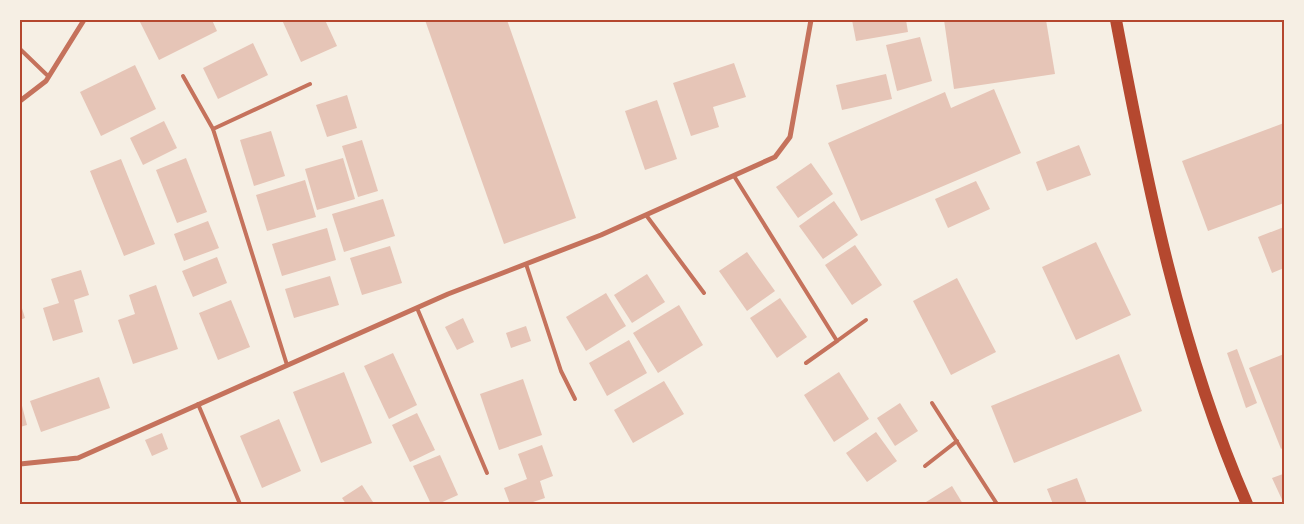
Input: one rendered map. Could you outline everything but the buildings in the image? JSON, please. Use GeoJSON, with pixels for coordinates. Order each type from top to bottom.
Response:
{"type":"FeatureCollection","features":[{"type":"Feature","properties":{"kind":"main road"},"geometry":{"type":"LineString","coordinates":[[1116,20],[1145,171],[1191,354],[1228,459],[1247,504]]}},
{"type":"Feature","properties":{"kind":"street"},"geometry":{"type":"LineString","coordinates":[[20,101],[48,76],[84,20]]}},
{"type":"Feature","properties":{"kind":"street"},"geometry":{"type":"LineString","coordinates":[[20,464],[78,458],[417,308],[646,214],[776,157],[790,137],[811,20]]}},
{"type":"Feature","properties":{"kind":"lane"},"geometry":{"type":"LineString","coordinates":[[20,48],[48,76]]}},
{"type":"Feature","properties":{"kind":"lane"},"geometry":{"type":"LineString","coordinates":[[183,76],[213,129],[287,366]]}},
{"type":"Feature","properties":{"kind":"lane"},"geometry":{"type":"LineString","coordinates":[[213,129],[310,84]]}},
{"type":"Feature","properties":{"kind":"lane"},"geometry":{"type":"LineString","coordinates":[[734,176],[837,341]]}},
{"type":"Feature","properties":{"kind":"lane"},"geometry":{"type":"LineString","coordinates":[[646,214],[704,293]]}},
{"type":"Feature","properties":{"kind":"lane"},"geometry":{"type":"LineString","coordinates":[[526,264],[561,371],[575,399]]}},
{"type":"Feature","properties":{"kind":"lane"},"geometry":{"type":"LineString","coordinates":[[417,308],[487,473]]}},
{"type":"Feature","properties":{"kind":"lane"},"geometry":{"type":"LineString","coordinates":[[806,363],[866,320]]}},
{"type":"Feature","properties":{"kind":"lane"},"geometry":{"type":"LineString","coordinates":[[932,403],[997,504]]}},
{"type":"Feature","properties":{"kind":"lane"},"geometry":{"type":"LineString","coordinates":[[198,404],[240,504]]}},
{"type":"Feature","properties":{"kind":"lane"},"geometry":{"type":"LineString","coordinates":[[925,466],[957,441]]}}]}
